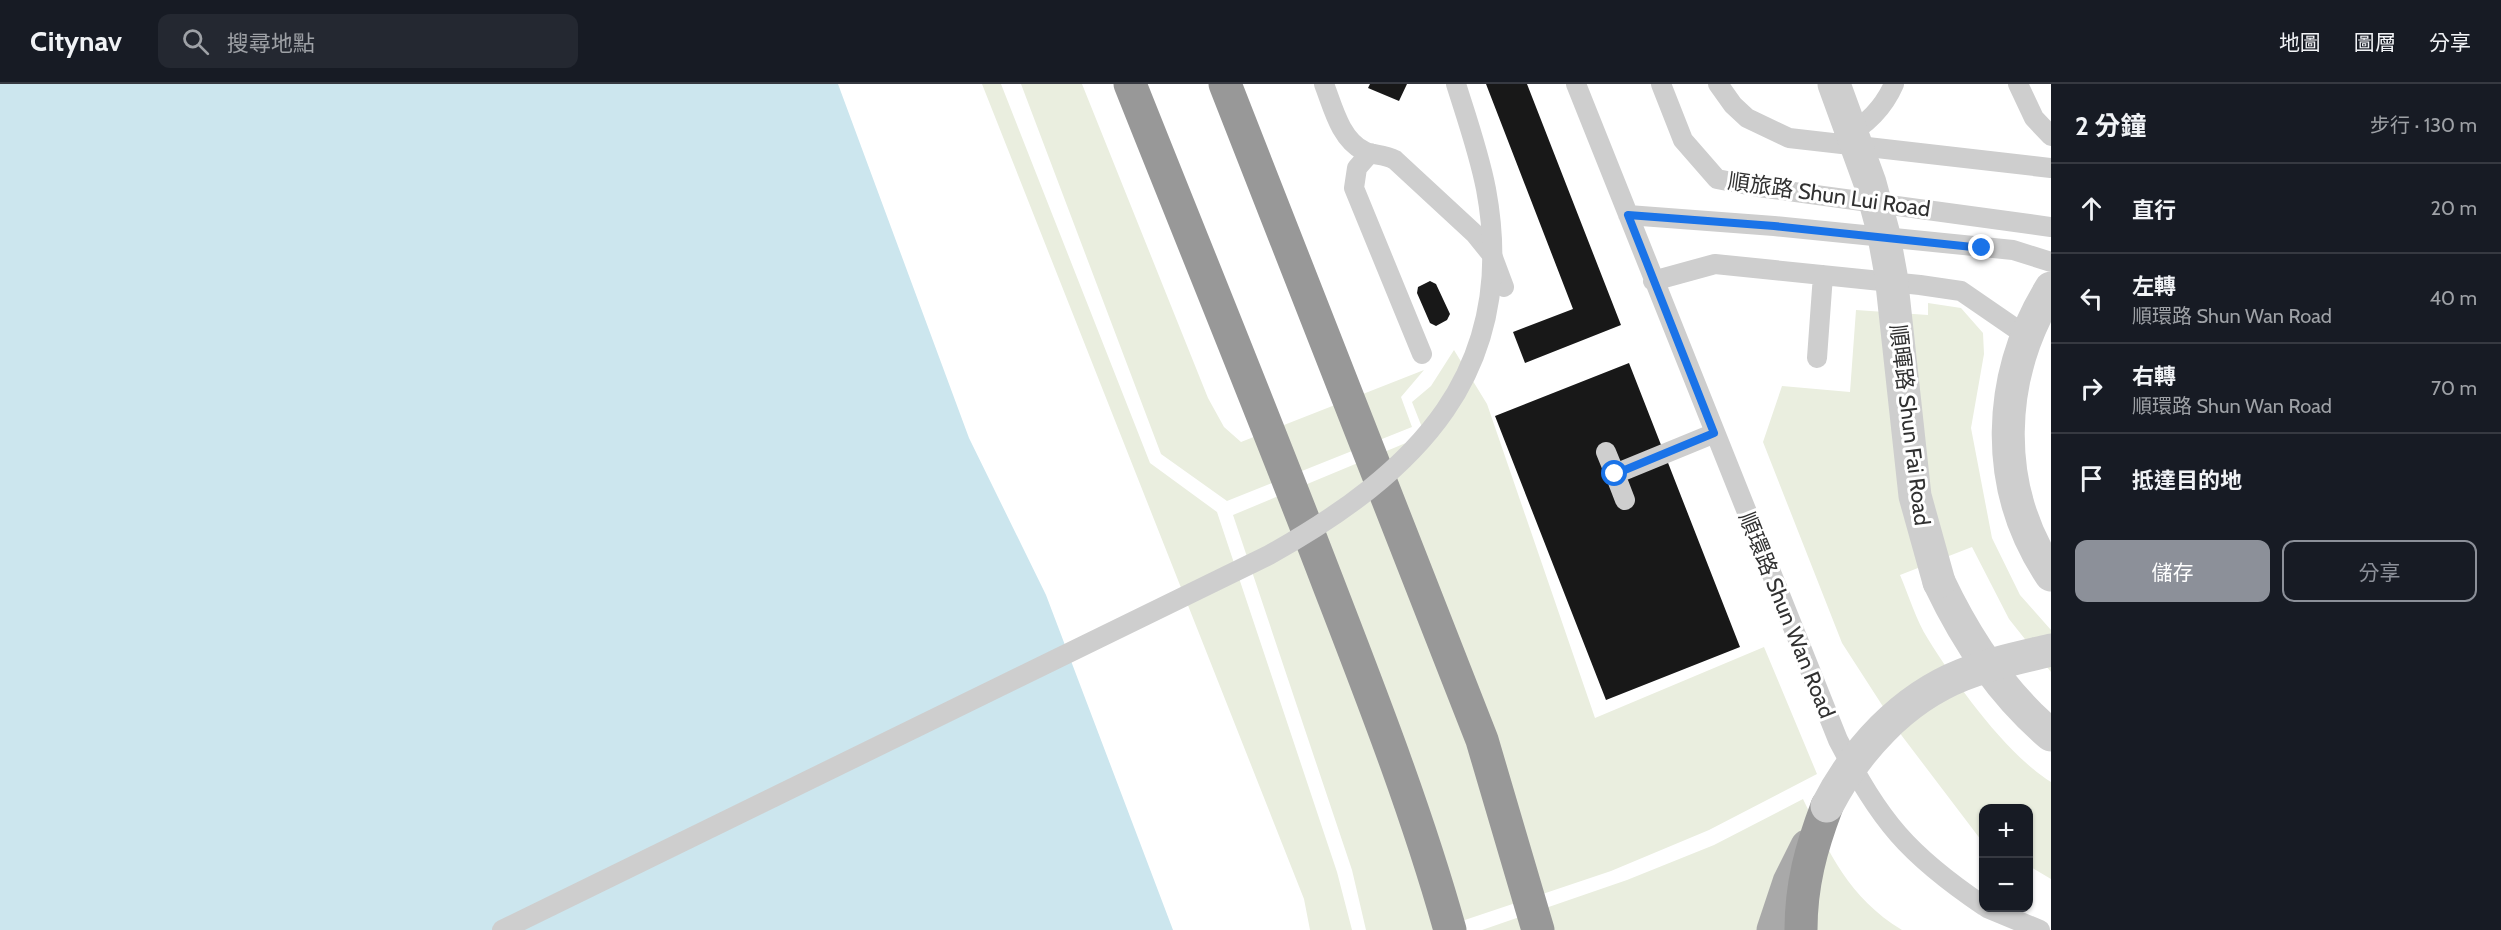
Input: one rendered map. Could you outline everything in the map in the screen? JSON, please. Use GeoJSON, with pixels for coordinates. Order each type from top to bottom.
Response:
{"type":"FeatureCollection","features":[{"type":"Feature","properties":{"kind":"highway"},"geometry":{"type":"LineString","coordinates":[[1130,84],[1267,425],[1380,718],[1430,859],[1450,930]]}},
{"type":"Feature","properties":{"kind":"highway"},"geometry":{"type":"LineString","coordinates":[[1226,84],[1482,741],[1538,930]]}},
{"type":"Feature","properties":{"kind":"highway"},"geometry":{"type":"LineString","coordinates":[[1801,930],[1801,900],[1805,869],[1827,806]]}},
{"type":"Feature","properties":{"kind":"main road"},"geometry":{"type":"LineString","coordinates":[[1773,930],[1789,882],[1827,806]]}},
{"type":"Feature","properties":{"kind":"street","name":"順暉路 Shun Fai Road"},"geometry":{"type":"LineString","coordinates":[[1834,84],[1870,183],[1883,231],[1891,275],[1915,496],[1939,582],[1967,637],[1990,670],[2018,704],[2051,735]]}},
{"type":"Feature","properties":{"kind":"street"},"geometry":{"type":"LineString","coordinates":[[2051,288],[2025,335],[2013,376],[2008,417],[2008,459],[2016,498],[2028,533],[2051,575]]}},
{"type":"Feature","properties":{"kind":"street"},"geometry":{"type":"LineString","coordinates":[[1827,806],[1840,781],[1864,748],[1888,723],[1912,704],[1963,675],[2051,650]]}},
{"type":"Feature","properties":{"kind":"lane"},"geometry":{"type":"LineString","coordinates":[[1324,84],[1351,142],[1370,153],[1386,154],[1395,160],[1475,234],[1492,255],[1504,287]]}},
{"type":"Feature","properties":{"kind":"lane"},"geometry":{"type":"LineString","coordinates":[[502,930],[1269,555],[1315,529],[1384,479],[1425,438],[1459,388],[1470,366],[1488,304],[1491,270],[1486,190],[1473,136],[1456,84]]}},
{"type":"Feature","properties":{"kind":"lane","name":"順環路 Shun Wan Road"},"geometry":{"type":"LineString","coordinates":[[1576,84],[1815,688],[1838,740],[1863,788],[1886,822],[1910,850],[1940,877],[1979,903]]}},
{"type":"Feature","properties":{"kind":"lane","name":"順旅路 Shun Lui Road"},"geometry":{"type":"LineString","coordinates":[[1661,84],[1683,140],[1717,179],[1758,187],[2051,227]]}},
{"type":"Feature","properties":{"kind":"lane"},"geometry":{"type":"LineString","coordinates":[[1719,84],[1733,105],[1757,125],[1789,138],[2051,168]]}},
{"type":"Feature","properties":{"kind":"lane"},"geometry":{"type":"LineString","coordinates":[[1805,141],[1834,138],[1852,132],[1875,114],[1894,84]]}},
{"type":"Feature","properties":{"kind":"lane"},"geometry":{"type":"LineString","coordinates":[[2018,84],[2034,118],[2051,136]]}},
{"type":"Feature","properties":{"kind":"lane"},"geometry":{"type":"LineString","coordinates":[[1370,153],[1357,168],[1354,188],[1422,354]]}},
{"type":"Feature","properties":{"kind":"lane"},"geometry":{"type":"LineString","coordinates":[[1628,215],[1774,226],[2013,250],[2051,262]]}},
{"type":"Feature","properties":{"kind":"lane"},"geometry":{"type":"LineString","coordinates":[[1653,281],[1715,264],[1961,291],[2025,335]]}},
{"type":"Feature","properties":{"kind":"lane"},"geometry":{"type":"LineString","coordinates":[[1817,358],[1823,275]]}},
{"type":"Feature","properties":{"kind":"lane"},"geometry":{"type":"LineString","coordinates":[[1615,474],[1714,433]]}},
{"type":"Feature","properties":{"kind":"lane"},"geometry":{"type":"LineString","coordinates":[[1606,453],[1626,500]]}},
{"type":"Feature","properties":{"kind":"lane","name":"順環路 Shun Wan Road"},"geometry":{"type":"LineString","coordinates":[[1997,912],[2040,930]]}},
{"type":"Feature","properties":{"kind":"shaded area"},"geometry":{"type":"Polygon","coordinates":[[[982,84],[1001,84],[1150,463],[1217,512],[1337,872],[1352,930],[1310,930],[1304,899],[982,84]]]}},
{"type":"Feature","properties":{"kind":"shaded area"},"geometry":{"type":"Polygon","coordinates":[[[1021,84],[1082,84],[1208,398],[1224,427],[1241,442],[1424,370],[1401,397],[1412,427],[1227,501],[1161,454],[1021,84]]]}},
{"type":"Feature","properties":{"kind":"shaded area"},"geometry":{"type":"Polygon","coordinates":[[[1928,303],[1961,308],[1983,333],[1984,354],[1971,428],[1992,538],[2020,595],[2051,630],[2051,672],[2009,619],[1972,547],[1900,575],[1924,632],[1967,697],[2017,754],[2051,782],[2051,879],[2033,868],[2033,804],[1979,804],[1979,837],[1902,736],[1842,643],[1763,442],[1782,386],[1850,392],[1856,310],[1928,315],[1928,303]]]}},
{"type":"Feature","properties":{"kind":"shaded area"},"geometry":{"type":"Polygon","coordinates":[[[1454,350],[1487,404],[1595,718],[1764,647],[1817,774],[1709,830],[1611,871],[1435,930],[1366,930],[1352,870],[1233,515],[1425,435],[1412,402],[1431,386],[1454,350]]]}},
{"type":"Feature","properties":{"kind":"shaded area"},"geometry":{"type":"Polygon","coordinates":[[[1803,799],[1832,856],[1854,889],[1883,917],[1902,930],[1482,930],[1627,880],[1714,845],[1803,799]]]}},
{"type":"Feature","properties":{"kind":"water"},"geometry":{"type":"Polygon","coordinates":[[[0,84],[838,84],[969,438],[1046,595],[1173,930],[0,930],[0,84]]]}},
{"type":"Feature","properties":{"kind":"building"},"geometry":{"type":"Polygon","coordinates":[[[1370,84],[1407,84],[1399,101],[1368,88],[1370,84]]]}},
{"type":"Feature","properties":{"kind":"building"},"geometry":{"type":"Polygon","coordinates":[[[1486,84],[1527,84],[1621,325],[1525,363],[1513,332],[1573,309],[1486,84]]]}},
{"type":"Feature","properties":{"kind":"building"},"geometry":{"type":"Polygon","coordinates":[[[1430,281],[1436,284],[1450,314],[1447,320],[1436,326],[1430,323],[1417,293],[1418,287],[1430,281]]]}},
{"type":"Feature","properties":{"kind":"building"},"geometry":{"type":"Polygon","coordinates":[[[1629,363],[1740,647],[1606,700],[1495,416],[1629,363]]]}},
{"type":"Feature","properties":{"kind":"route"},"geometry":{"type":"LineString","coordinates":[[1615,474],[1714,433],[1628,215],[1774,226],[1982,248]]}}]}
